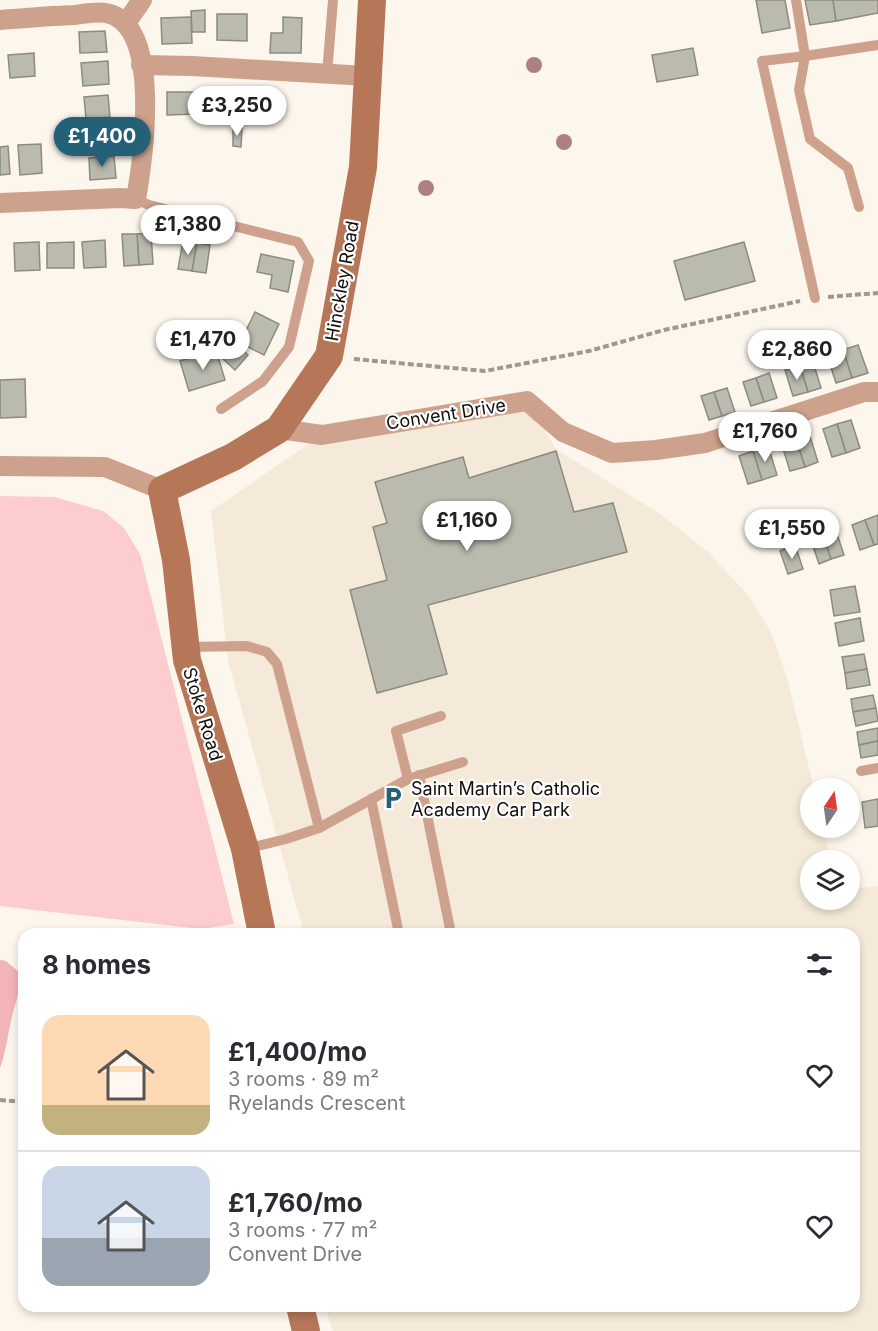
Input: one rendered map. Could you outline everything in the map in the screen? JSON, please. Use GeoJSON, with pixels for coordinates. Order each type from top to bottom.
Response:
{"type":"FeatureCollection","features":[{"type":"Feature","properties":{"kind":"street"},"geometry":{"type":"LineString","coordinates":[[126,23],[142,0]]}},
{"type":"Feature","properties":{"kind":"street","name":"Hinckley Road"},"geometry":{"type":"LineString","coordinates":[[162,490],[233,457],[279,429],[329,356],[363,167],[372,0]]}},
{"type":"Feature","properties":{"kind":"street"},"geometry":{"type":"LineString","coordinates":[[0,20],[98,13],[118,17],[126,23],[136,39],[144,81],[145,138],[136,199],[0,203]]}},
{"type":"Feature","properties":{"kind":"street"},"geometry":{"type":"LineString","coordinates":[[141,65],[367,76]]}},
{"type":"Feature","properties":{"kind":"street","name":"Convent Drive"},"geometry":{"type":"LineString","coordinates":[[279,429],[322,435],[527,401],[563,432],[612,453],[705,443],[864,392],[878,392]]}},
{"type":"Feature","properties":{"kind":"street"},"geometry":{"type":"LineString","coordinates":[[0,466],[105,467],[162,490]]}},
{"type":"Feature","properties":{"kind":"street","name":"Stoke Road"},"geometry":{"type":"LineString","coordinates":[[162,490],[176,560],[187,660],[244,849],[261,928]]}},
{"type":"Feature","properties":{"kind":"street"},"geometry":{"type":"LineString","coordinates":[[301,1312],[306,1331]]}},
{"type":"Feature","properties":{"kind":"lane"},"geometry":{"type":"LineString","coordinates":[[327,74],[333,0]]}},
{"type":"Feature","properties":{"kind":"lane"},"geometry":{"type":"LineString","coordinates":[[796,0],[805,56],[799,90],[810,139],[848,168],[859,207]]}},
{"type":"Feature","properties":{"kind":"lane"},"geometry":{"type":"LineString","coordinates":[[815,298],[762,61],[878,45]]}},
{"type":"Feature","properties":{"kind":"lane"},"geometry":{"type":"LineString","coordinates":[[136,199],[149,205],[298,242],[309,261],[289,347],[262,381],[221,409]]}},
{"type":"Feature","properties":{"kind":"lane"},"geometry":{"type":"LineString","coordinates":[[186,647],[247,646],[267,652],[277,664],[319,828]]}},
{"type":"Feature","properties":{"kind":"lane"},"geometry":{"type":"LineString","coordinates":[[408,779],[396,731],[441,716]]}},
{"type":"Feature","properties":{"kind":"lane"},"geometry":{"type":"LineString","coordinates":[[244,849],[319,828],[408,779],[463,762]]}},
{"type":"Feature","properties":{"kind":"lane"},"geometry":{"type":"LineString","coordinates":[[861,771],[878,768]]}},
{"type":"Feature","properties":{"kind":"lane"},"geometry":{"type":"LineString","coordinates":[[419,775],[450,928]]}},
{"type":"Feature","properties":{"kind":"lane"},"geometry":{"type":"LineString","coordinates":[[371,799],[398,928]]}},
{"type":"Feature","properties":{"kind":"path"},"geometry":{"type":"LineString","coordinates":[[329,356],[485,370],[589,351],[664,330],[815,298],[878,293]]}},
{"type":"Feature","properties":{"kind":"path"},"geometry":{"type":"LineString","coordinates":[[0,1100],[18,1102]]}},
{"type":"Feature","properties":{"kind":"shaded area"},"geometry":{"type":"Polygon","coordinates":[[[527,401],[556,449],[660,514],[707,551],[748,595],[771,632],[787,677],[811,778],[800,778],[800,838],[825,838],[828,850],[800,850],[800,910],[860,910],[860,888],[878,886],[878,1331],[333,1331],[327,1312],[860,1312],[860,928],[302,928],[228,660],[211,511],[322,435],[527,401]]]}},
{"type":"Feature","properties":{"kind":"shaded area"},"geometry":{"type":"Polygon","coordinates":[[[0,496],[55,497],[103,511],[124,528],[140,554],[234,924],[192,928],[0,906],[0,496]]]}},
{"type":"Feature","properties":{"kind":"shaded area"},"geometry":{"type":"Polygon","coordinates":[[[0,960],[6,961],[18,971],[18,994],[0,1068],[0,960]]]}},
{"type":"Feature","properties":{"kind":"building"},"geometry":{"type":"Polygon","coordinates":[[[756,0],[785,0],[790,28],[762,33],[756,0]]]}},
{"type":"Feature","properties":{"kind":"building"},"geometry":{"type":"Polygon","coordinates":[[[805,0],[833,0],[836,21],[810,25],[805,0]]]}},
{"type":"Feature","properties":{"kind":"building"},"geometry":{"type":"Polygon","coordinates":[[[833,0],[878,0],[878,13],[836,21],[833,0]]]}},
{"type":"Feature","properties":{"kind":"building"},"geometry":{"type":"Polygon","coordinates":[[[205,10],[205,32],[192,32],[191,11],[205,10]]]}},
{"type":"Feature","properties":{"kind":"building"},"geometry":{"type":"Polygon","coordinates":[[[217,14],[247,14],[247,41],[217,40],[217,14]]]}},
{"type":"Feature","properties":{"kind":"building"},"geometry":{"type":"Polygon","coordinates":[[[191,17],[192,43],[162,44],[161,18],[191,17]]]}},
{"type":"Feature","properties":{"kind":"building"},"geometry":{"type":"Polygon","coordinates":[[[283,17],[302,18],[301,53],[270,53],[271,33],[283,33],[283,17]]]}},
{"type":"Feature","properties":{"kind":"building"},"geometry":{"type":"Polygon","coordinates":[[[105,31],[107,52],[80,53],[79,32],[105,31]]]}},
{"type":"Feature","properties":{"kind":"building"},"geometry":{"type":"Polygon","coordinates":[[[693,48],[698,75],[657,82],[652,55],[693,48]]]}},
{"type":"Feature","properties":{"kind":"building"},"geometry":{"type":"Polygon","coordinates":[[[34,53],[35,76],[10,78],[8,55],[34,53]]]}},
{"type":"Feature","properties":{"kind":"building"},"geometry":{"type":"Polygon","coordinates":[[[108,61],[109,84],[83,86],[81,63],[108,61]]]}},
{"type":"Feature","properties":{"kind":"building"},"geometry":{"type":"Polygon","coordinates":[[[167,92],[196,92],[196,114],[167,115],[167,92]]]}},
{"type":"Feature","properties":{"kind":"building"},"geometry":{"type":"Polygon","coordinates":[[[108,95],[110,117],[86,119],[84,97],[108,95]]]}},
{"type":"Feature","properties":{"kind":"building"},"geometry":{"type":"Polygon","coordinates":[[[208,101],[233,102],[232,124],[207,123],[208,101]]]}},
{"type":"Feature","properties":{"kind":"building"},"geometry":{"type":"Polygon","coordinates":[[[233,127],[242,128],[241,147],[233,146],[233,127]]]}},
{"type":"Feature","properties":{"kind":"building"},"geometry":{"type":"Polygon","coordinates":[[[110,128],[111,153],[88,154],[87,129],[110,128]]]}},
{"type":"Feature","properties":{"kind":"building"},"geometry":{"type":"Polygon","coordinates":[[[41,144],[42,173],[20,175],[18,145],[41,144]]]}},
{"type":"Feature","properties":{"kind":"building"},"geometry":{"type":"Polygon","coordinates":[[[8,146],[10,174],[0,175],[0,147],[8,146]]]}},
{"type":"Feature","properties":{"kind":"building"},"geometry":{"type":"Polygon","coordinates":[[[114,156],[116,178],[90,180],[89,158],[114,156]]]}},
{"type":"Feature","properties":{"kind":"building"},"geometry":{"type":"Polygon","coordinates":[[[151,233],[153,264],[139,265],[137,234],[151,233]]]}},
{"type":"Feature","properties":{"kind":"building"},"geometry":{"type":"Polygon","coordinates":[[[122,234],[137,234],[139,265],[124,266],[122,234]]]}},
{"type":"Feature","properties":{"kind":"building"},"geometry":{"type":"Polygon","coordinates":[[[105,240],[106,267],[84,268],[82,242],[105,240]]]}},
{"type":"Feature","properties":{"kind":"building"},"geometry":{"type":"Polygon","coordinates":[[[183,241],[197,243],[192,271],[178,269],[183,241]]]}},
{"type":"Feature","properties":{"kind":"building"},"geometry":{"type":"Polygon","coordinates":[[[39,242],[40,270],[15,271],[14,243],[39,242]]]}},
{"type":"Feature","properties":{"kind":"building"},"geometry":{"type":"Polygon","coordinates":[[[74,242],[74,268],[47,268],[47,243],[74,242]]]}},
{"type":"Feature","properties":{"kind":"building"},"geometry":{"type":"Polygon","coordinates":[[[744,242],[755,281],[685,300],[674,261],[744,242]]]}},
{"type":"Feature","properties":{"kind":"building"},"geometry":{"type":"Polygon","coordinates":[[[197,243],[210,245],[206,273],[192,271],[197,243]]]}},
{"type":"Feature","properties":{"kind":"building"},"geometry":{"type":"Polygon","coordinates":[[[261,254],[294,261],[288,292],[270,288],[272,275],[257,272],[261,254]]]}},
{"type":"Feature","properties":{"kind":"building"},"geometry":{"type":"Polygon","coordinates":[[[255,312],[279,324],[264,355],[240,343],[255,312]]]}},
{"type":"Feature","properties":{"kind":"building"},"geometry":{"type":"Polygon","coordinates":[[[234,342],[248,355],[235,370],[221,357],[234,342]]]}},
{"type":"Feature","properties":{"kind":"building"},"geometry":{"type":"Polygon","coordinates":[[[858,345],[868,373],[852,378],[843,350],[858,345]]]}},
{"type":"Feature","properties":{"kind":"building"},"geometry":{"type":"Polygon","coordinates":[[[216,350],[225,380],[189,391],[180,361],[216,350]]]}},
{"type":"Feature","properties":{"kind":"building"},"geometry":{"type":"Polygon","coordinates":[[[843,350],[852,378],[836,383],[827,355],[843,350]]]}},
{"type":"Feature","properties":{"kind":"building"},"geometry":{"type":"Polygon","coordinates":[[[813,362],[821,388],[808,392],[800,366],[813,362]]]}},
{"type":"Feature","properties":{"kind":"building"},"geometry":{"type":"Polygon","coordinates":[[[800,366],[808,392],[793,396],[785,370],[800,366]]]}},
{"type":"Feature","properties":{"kind":"building"},"geometry":{"type":"Polygon","coordinates":[[[769,373],[777,398],[764,402],[756,378],[769,373]]]}},
{"type":"Feature","properties":{"kind":"building"},"geometry":{"type":"Polygon","coordinates":[[[756,378],[764,402],[751,406],[743,382],[756,378]]]}},
{"type":"Feature","properties":{"kind":"building"},"geometry":{"type":"Polygon","coordinates":[[[25,379],[26,417],[0,418],[0,380],[25,379]]]}},
{"type":"Feature","properties":{"kind":"building"},"geometry":{"type":"Polygon","coordinates":[[[727,388],[735,412],[722,416],[714,392],[727,388]]]}},
{"type":"Feature","properties":{"kind":"building"},"geometry":{"type":"Polygon","coordinates":[[[714,392],[722,416],[709,420],[701,396],[714,392]]]}},
{"type":"Feature","properties":{"kind":"building"},"geometry":{"type":"Polygon","coordinates":[[[851,420],[860,448],[846,453],[837,424],[851,420]]]}},
{"type":"Feature","properties":{"kind":"building"},"geometry":{"type":"Polygon","coordinates":[[[837,424],[846,453],[832,457],[823,429],[837,424]]]}},
{"type":"Feature","properties":{"kind":"building"},"geometry":{"type":"Polygon","coordinates":[[[809,433],[818,462],[805,467],[795,437],[809,433]]]}},
{"type":"Feature","properties":{"kind":"building"},"geometry":{"type":"Polygon","coordinates":[[[795,437],[805,467],[790,471],[781,442],[795,437]]]}},
{"type":"Feature","properties":{"kind":"building"},"geometry":{"type":"Polygon","coordinates":[[[768,446],[777,475],[762,480],[753,451],[768,446]]]}},
{"type":"Feature","properties":{"kind":"building"},"geometry":{"type":"Polygon","coordinates":[[[556,451],[574,512],[613,503],[627,552],[428,605],[447,674],[377,693],[350,590],[387,580],[373,527],[387,523],[375,482],[463,457],[469,478],[556,451]]]}},
{"type":"Feature","properties":{"kind":"building"},"geometry":{"type":"Polygon","coordinates":[[[753,451],[762,480],[748,484],[739,456],[753,451]]]}},
{"type":"Feature","properties":{"kind":"building"},"geometry":{"type":"Polygon","coordinates":[[[878,515],[878,544],[874,545],[865,520],[878,515]]]}},
{"type":"Feature","properties":{"kind":"building"},"geometry":{"type":"Polygon","coordinates":[[[865,520],[874,545],[860,550],[852,525],[865,520]]]}},
{"type":"Feature","properties":{"kind":"building"},"geometry":{"type":"Polygon","coordinates":[[[836,531],[844,555],[831,559],[823,536],[836,531]]]}},
{"type":"Feature","properties":{"kind":"building"},"geometry":{"type":"Polygon","coordinates":[[[823,536],[831,559],[819,564],[811,540],[823,536]]]}},
{"type":"Feature","properties":{"kind":"building"},"geometry":{"type":"Polygon","coordinates":[[[795,545],[803,569],[788,574],[780,551],[795,545]]]}},
{"type":"Feature","properties":{"kind":"building"},"geometry":{"type":"Polygon","coordinates":[[[855,586],[860,612],[834,616],[830,590],[855,586]]]}},
{"type":"Feature","properties":{"kind":"building"},"geometry":{"type":"Polygon","coordinates":[[[860,618],[864,641],[839,646],[835,623],[860,618]]]}},
{"type":"Feature","properties":{"kind":"building"},"geometry":{"type":"Polygon","coordinates":[[[864,654],[867,669],[845,673],[842,657],[864,654]]]}},
{"type":"Feature","properties":{"kind":"building"},"geometry":{"type":"Polygon","coordinates":[[[867,669],[870,685],[847,689],[845,673],[867,669]]]}},
{"type":"Feature","properties":{"kind":"building"},"geometry":{"type":"Polygon","coordinates":[[[873,695],[876,708],[853,712],[851,699],[873,695]]]}},
{"type":"Feature","properties":{"kind":"building"},"geometry":{"type":"Polygon","coordinates":[[[876,708],[878,721],[856,726],[853,712],[876,708]]]}},
{"type":"Feature","properties":{"kind":"building"},"geometry":{"type":"Polygon","coordinates":[[[878,728],[878,741],[859,745],[857,732],[878,728]]]}},
{"type":"Feature","properties":{"kind":"building"},"geometry":{"type":"Polygon","coordinates":[[[878,741],[878,755],[861,758],[859,745],[878,741]]]}},
{"type":"Feature","properties":{"kind":"building"},"geometry":{"type":"Polygon","coordinates":[[[878,799],[878,826],[865,828],[862,802],[878,799]]]}},
{"type":"Feature","properties":{"kind":"place","name":"Saint Martin’s Catholic Academy Car Park"},"geometry":{"type":"Point","coordinates":[393,798]}}]}
